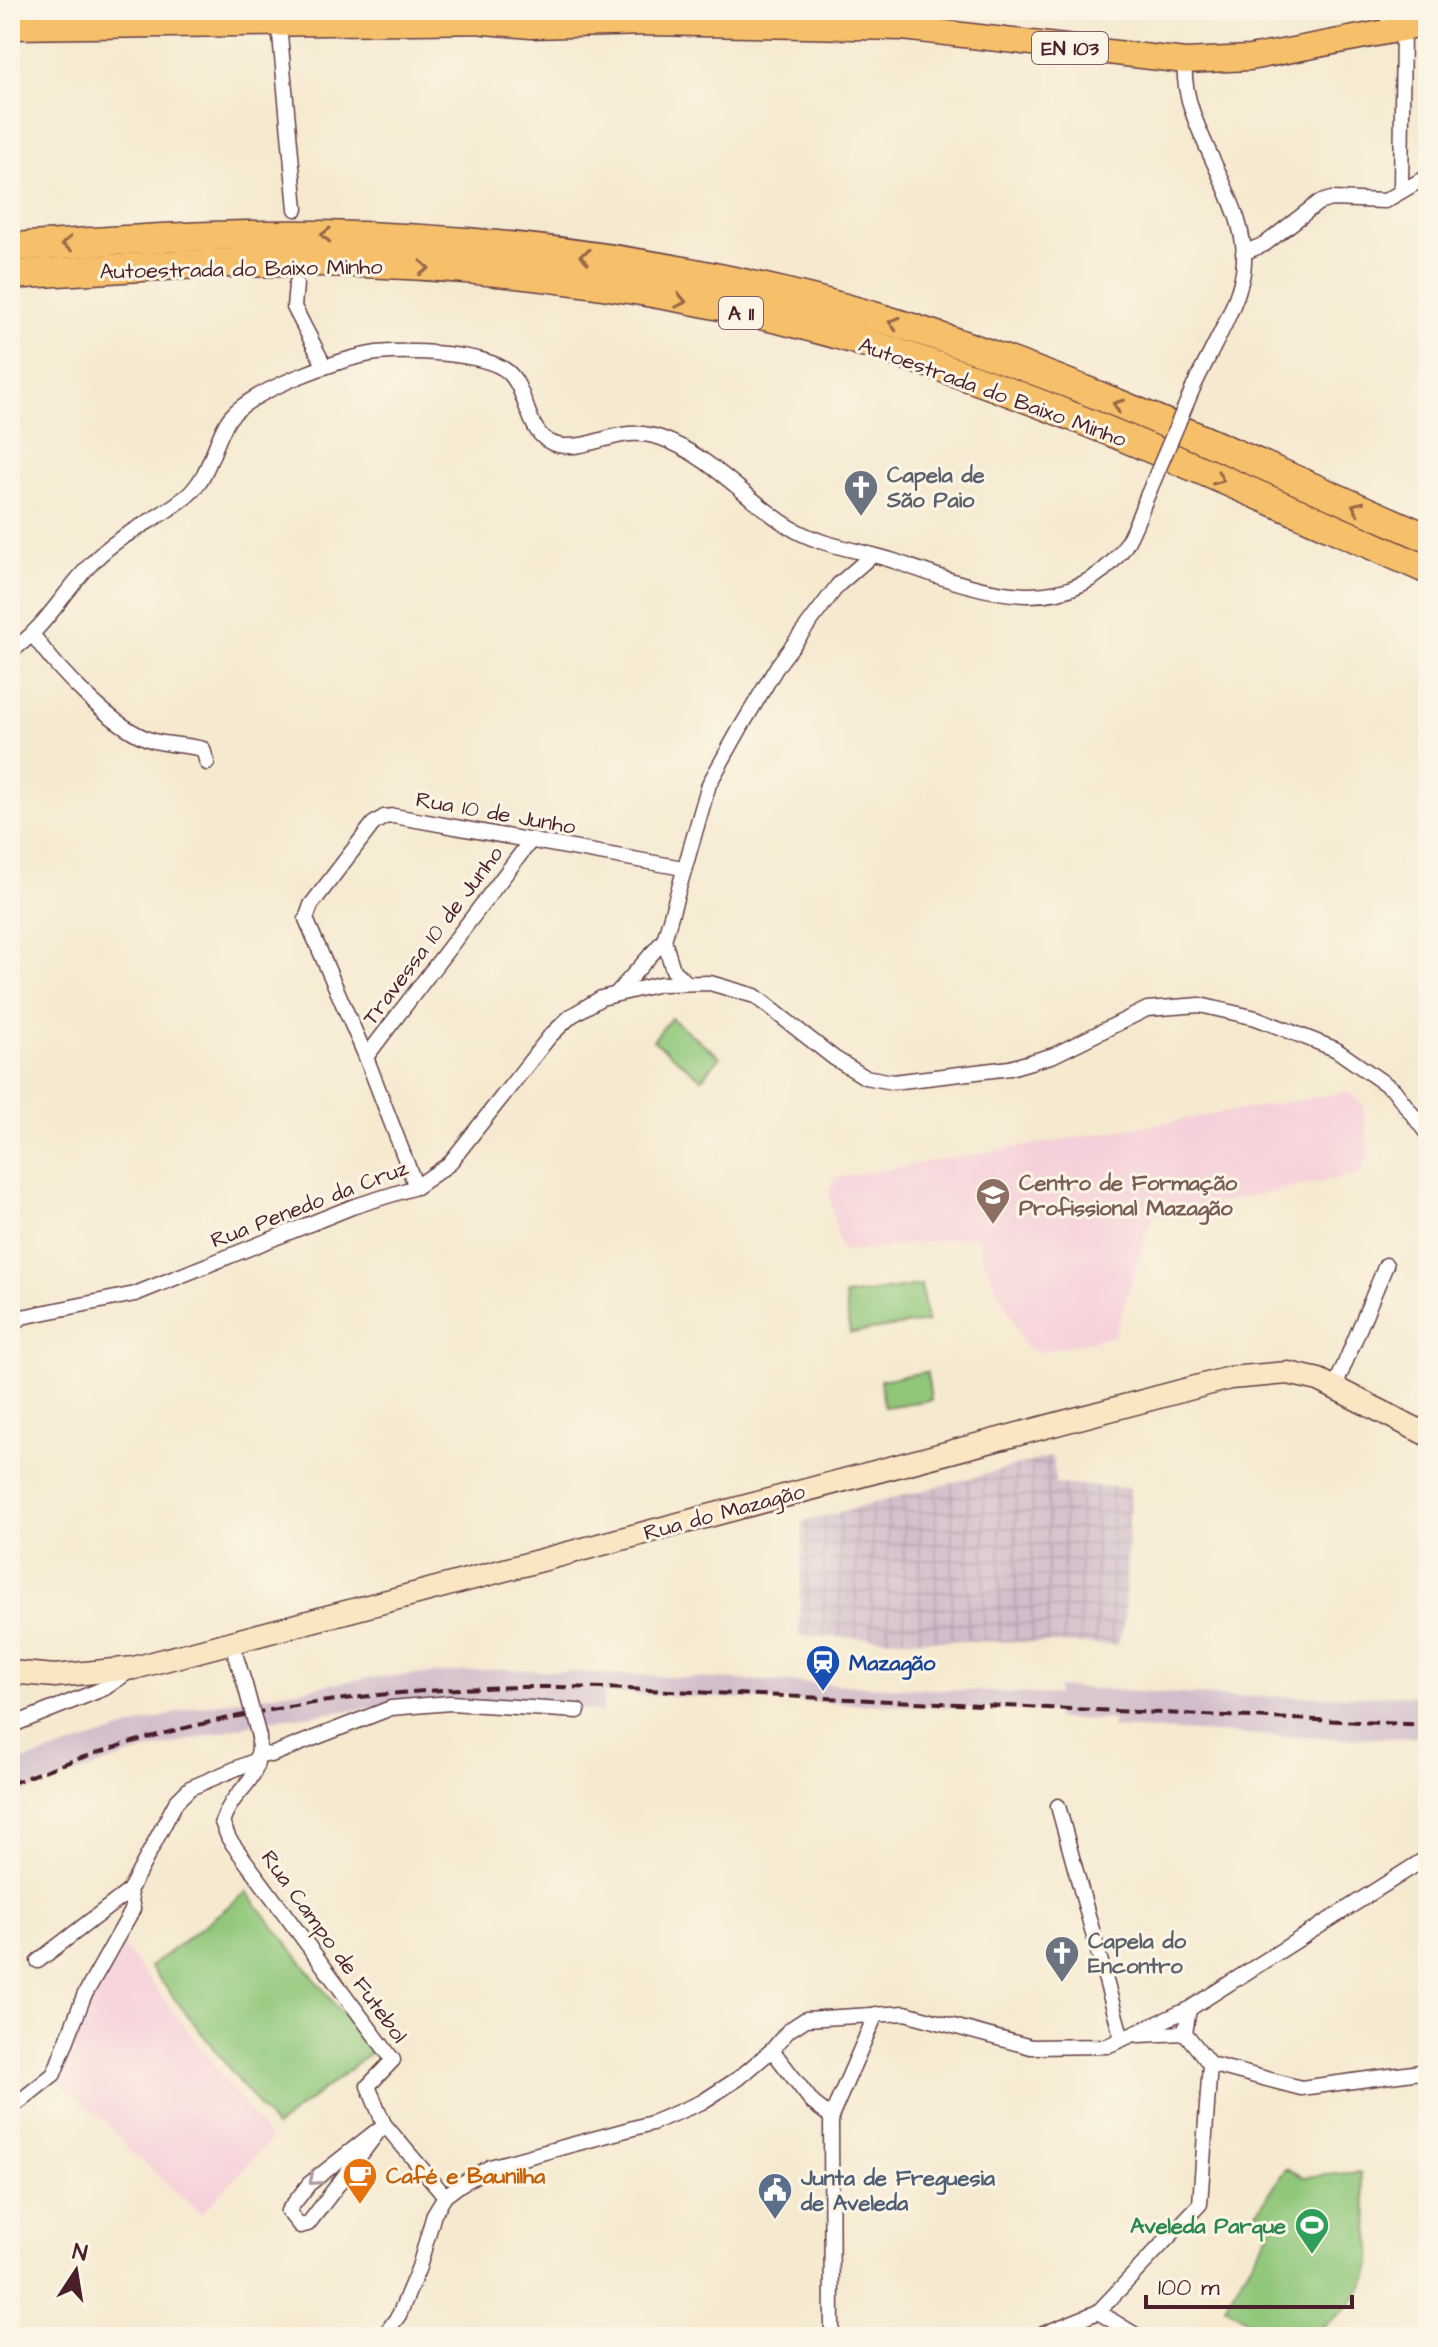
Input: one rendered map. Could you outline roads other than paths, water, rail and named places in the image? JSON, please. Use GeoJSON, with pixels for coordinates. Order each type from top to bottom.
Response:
{"type":"FeatureCollection","features":[{"type":"Feature","properties":{"kind":"highway","name":"Autoestrada do Baixo Minho"},"geometry":{"type":"LineString","coordinates":[[10,247],[271,235],[449,240],[614,259],[738,283],[870,315],[968,346],[1136,412],[1428,538]]}},
{"type":"Feature","properties":{"kind":"highway","name":"Autoestrada do Baixo Minho"},"geometry":{"type":"LineString","coordinates":[[10,275],[189,264],[322,262],[458,270],[607,286],[735,312],[856,340],[958,373],[1128,440],[1428,570]]}},
{"type":"Feature","properties":{"kind":"main road","name":"EN 103"},"geometry":{"type":"LineString","coordinates":[[10,27],[97,19],[279,24],[484,22],[613,10]]}},
{"type":"Feature","properties":{"kind":"main road","name":"EN 103"},"geometry":{"type":"LineString","coordinates":[[816,10],[921,24],[956,32]]}},
{"type":"Feature","properties":{"kind":"main road","name":"EN 103"},"geometry":{"type":"LineString","coordinates":[[484,22],[531,26],[803,25],[956,32],[1185,61],[1250,58],[1428,24]]}},
{"type":"Feature","properties":{"kind":"street"},"geometry":{"type":"LineString","coordinates":[[1380,10],[1403,29],[1401,188]]}},
{"type":"Feature","properties":{"kind":"street"},"geometry":{"type":"LineString","coordinates":[[279,24],[296,209]]}},
{"type":"Feature","properties":{"kind":"street"},"geometry":{"type":"LineString","coordinates":[[10,652],[33,635],[93,561],[113,542],[188,495],[205,472],[229,418],[263,395],[324,365],[377,353],[426,353],[484,360],[509,372],[533,423],[545,438],[558,446],[629,431],[661,438],[691,454],[790,528],[871,556],[996,594],[1027,596],[1072,589],[1091,578],[1122,551],[1242,282],[1244,238],[1200,128],[1184,74],[1185,61]]}},
{"type":"Feature","properties":{"kind":"street"},"geometry":{"type":"LineString","coordinates":[[1243,253],[1265,244],[1318,203],[1331,199],[1385,201],[1401,188],[1428,176]]}},
{"type":"Feature","properties":{"kind":"street"},"geometry":{"type":"LineString","coordinates":[[296,284],[294,307],[324,365]]}},
{"type":"Feature","properties":{"kind":"street"},"geometry":{"type":"LineString","coordinates":[[616,993],[664,940],[709,784],[763,690],[838,585],[871,556]]}},
{"type":"Feature","properties":{"kind":"street"},"geometry":{"type":"LineString","coordinates":[[33,635],[68,681],[110,714],[154,741],[203,749],[207,763]]}},
{"type":"Feature","properties":{"kind":"street","name":"Rua 10 de Junho"},"geometry":{"type":"LineString","coordinates":[[416,1187],[366,1057],[308,929],[306,916],[311,905],[373,824],[384,817],[532,839],[683,868]]}},
{"type":"Feature","properties":{"kind":"street","name":"Travessa 10 de Junho"},"geometry":{"type":"LineString","coordinates":[[366,1057],[532,839]]}},
{"type":"Feature","properties":{"kind":"street"},"geometry":{"type":"LineString","coordinates":[[664,940],[673,970],[686,982]]}},
{"type":"Feature","properties":{"kind":"street","name":"Rua Penedo da Cruz"},"geometry":{"type":"LineString","coordinates":[[10,1328],[22,1317],[135,1294],[352,1207],[416,1187],[449,1164],[550,1036],[579,1010],[616,993],[686,982],[725,985],[755,996],[834,1058],[865,1077],[893,1082],[1010,1068],[1054,1055],[1147,1009],[1200,1005],[1256,1018],[1335,1049],[1394,1090],[1428,1135]]}},
{"type":"Feature","properties":{"kind":"street"},"geometry":{"type":"LineString","coordinates":[[1335,1387],[1386,1265]]}},
{"type":"Feature","properties":{"kind":"street","name":"Rua do Mazagão"},"geometry":{"type":"LineString","coordinates":[[10,1672],[55,1676],[134,1668],[1230,1378],[1288,1373],[1335,1387],[1428,1435]]}},
{"type":"Feature","properties":{"kind":"street"},"geometry":{"type":"LineString","coordinates":[[38,1961],[129,1891],[176,1802],[190,1788],[254,1761],[259,1753],[259,1737],[231,1641]]}},
{"type":"Feature","properties":{"kind":"street"},"geometry":{"type":"LineString","coordinates":[[10,1726],[105,1688],[134,1668]]}},
{"type":"Feature","properties":{"kind":"street"},"geometry":{"type":"LineString","coordinates":[[259,1753],[271,1755],[391,1708],[450,1703],[578,1711]]}},
{"type":"Feature","properties":{"kind":"street","name":"Rua Campo de Futebol"},"geometry":{"type":"LineString","coordinates":[[259,1753],[258,1769],[251,1782],[228,1806],[222,1822],[229,1839],[393,2060],[368,2086],[380,2128],[445,2196]]}},
{"type":"Feature","properties":{"kind":"street"},"geometry":{"type":"LineString","coordinates":[[1058,1806],[1127,2037]]}},
{"type":"Feature","properties":{"kind":"street"},"geometry":{"type":"LineString","coordinates":[[383,2337],[399,2315],[419,2267],[434,2214],[445,2196],[490,2167],[652,2123],[702,2102],[772,2050],[789,2030],[806,2019],[905,2013],[1031,2047],[1107,2046],[1189,2009],[1428,1857]]}},
{"type":"Feature","properties":{"kind":"street"},"geometry":{"type":"LineString","coordinates":[[10,2109],[54,2074],[84,1996],[133,1909],[129,1891]]}},
{"type":"Feature","properties":{"kind":"street"},"geometry":{"type":"LineString","coordinates":[[1189,2009],[1185,2033],[1210,2064],[1301,2088],[1428,2073]]}},
{"type":"Feature","properties":{"kind":"street"},"geometry":{"type":"LineString","coordinates":[[832,2337],[831,2117],[876,2014]]}},
{"type":"Feature","properties":{"kind":"street"},"geometry":{"type":"LineString","coordinates":[[1127,2037],[1185,2033]]}},
{"type":"Feature","properties":{"kind":"street"},"geometry":{"type":"LineString","coordinates":[[772,2050],[813,2103],[831,2117]]}},
{"type":"Feature","properties":{"kind":"street"},"geometry":{"type":"LineString","coordinates":[[1036,2337],[1098,2312],[1200,2204],[1210,2064]]}},
{"type":"Feature","properties":{"kind":"street"},"geometry":{"type":"LineString","coordinates":[[380,2128],[308,2224],[300,2226],[294,2222],[288,2211],[309,2184],[380,2128]]}},
{"type":"Feature","properties":{"kind":"street"},"geometry":{"type":"LineString","coordinates":[[1098,2312],[1139,2337]]}},
{"type":"Feature","properties":{"kind":"railway"},"geometry":{"type":"LineString","coordinates":[[10,1784],[81,1758],[227,1718],[376,1695],[452,1689],[603,1688],[1428,1725]]}},
{"type":"Feature","properties":{"kind":"place","name":"Capela de São Paio"},"geometry":{"type":"Point","coordinates":[861,518]}},
{"type":"Feature","properties":{"kind":"place","name":"Centro de Formação Profissional Mazagão"},"geometry":{"type":"Point","coordinates":[993,1226]}},
{"type":"Feature","properties":{"kind":"place","name":"Mazagão"},"geometry":{"type":"Point","coordinates":[823,1693]}},
{"type":"Feature","properties":{"kind":"place","name":"Capela do Encontro"},"geometry":{"type":"Point","coordinates":[1062,1984]}},
{"type":"Feature","properties":{"kind":"place","name":"Café e Baunilha"},"geometry":{"type":"Point","coordinates":[360,2206]}},
{"type":"Feature","properties":{"kind":"place","name":"Junta de Freguesia de Aveleda"},"geometry":{"type":"Point","coordinates":[775,2221]}},
{"type":"Feature","properties":{"kind":"place","name":"Aveleda Parque"},"geometry":{"type":"Point","coordinates":[1312,2256]}}]}
